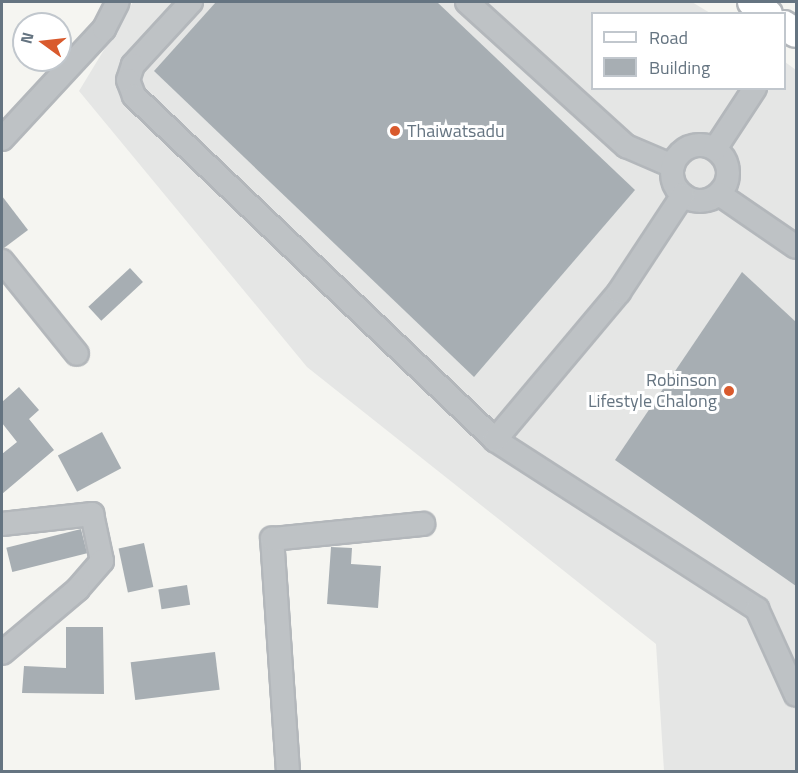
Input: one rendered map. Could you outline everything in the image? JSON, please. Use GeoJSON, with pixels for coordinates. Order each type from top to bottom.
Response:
{"type":"FeatureCollection","features":[{"type":"Feature","properties":{"kind":"main road"},"geometry":{"type":"LineString","coordinates":[[752,2],[765,12]]}},
{"type":"Feature","properties":{"kind":"street"},"geometry":{"type":"LineString","coordinates":[[2,139],[104,29],[118,2]]}},
{"type":"Feature","properties":{"kind":"street"},"geometry":{"type":"LineString","coordinates":[[190,2],[134,65],[128,80],[134,96],[495,440],[745,598],[769,627],[796,695]]}},
{"type":"Feature","properties":{"kind":"street"},"geometry":{"type":"LineString","coordinates":[[467,2],[626,146],[673,166]]}},
{"type":"Feature","properties":{"kind":"street"},"geometry":{"type":"LineString","coordinates":[[715,149],[754,90]]}},
{"type":"Feature","properties":{"kind":"street"},"geometry":{"type":"LineString","coordinates":[[690,146],[715,149],[728,170],[718,194],[701,201],[683,195],[674,182],[673,166],[690,146]]}},
{"type":"Feature","properties":{"kind":"street"},"geometry":{"type":"LineString","coordinates":[[718,194],[796,246]]}},
{"type":"Feature","properties":{"kind":"street"},"geometry":{"type":"LineString","coordinates":[[495,440],[618,292],[683,195]]}},
{"type":"Feature","properties":{"kind":"street"},"geometry":{"type":"LineString","coordinates":[[2,261],[76,354]]}},
{"type":"Feature","properties":{"kind":"street"},"geometry":{"type":"LineString","coordinates":[[2,525],[92,514],[102,561],[78,589],[2,653]]}},
{"type":"Feature","properties":{"kind":"street"},"geometry":{"type":"LineString","coordinates":[[288,771],[272,539],[423,524]]}},
{"type":"Feature","properties":{"kind":"shaded area"},"geometry":{"type":"Polygon","coordinates":[[[133,2],[692,2],[708,12],[591,12],[591,90],[786,90],[786,63],[796,70],[796,771],[664,771],[656,644],[307,367],[79,91],[133,2]]]}},
{"type":"Feature","properties":{"kind":"building","name":"Thaiwatsadu"},"geometry":{"type":"Polygon","coordinates":[[[216,2],[437,2],[635,190],[474,377],[154,71],[216,2]]]}},
{"type":"Feature","properties":{"kind":"building"},"geometry":{"type":"Polygon","coordinates":[[[2,196],[28,230],[4,248],[2,248],[2,196]]]}},
{"type":"Feature","properties":{"kind":"building"},"geometry":{"type":"Polygon","coordinates":[[[130,268],[143,282],[101,321],[88,307],[130,268]]]}},
{"type":"Feature","properties":{"kind":"building","name":"Robinson Lifestyle Chalong"},"geometry":{"type":"Polygon","coordinates":[[[742,272],[796,322],[796,586],[615,460],[742,272]]]}},
{"type":"Feature","properties":{"kind":"building"},"geometry":{"type":"Polygon","coordinates":[[[19,387],[39,410],[29,419],[54,450],[2,494],[2,454],[17,442],[2,423],[2,402],[19,387]]]}},
{"type":"Feature","properties":{"kind":"building"},"geometry":{"type":"Polygon","coordinates":[[[102,432],[121,468],[77,492],[58,455],[102,432]]]}},
{"type":"Feature","properties":{"kind":"building"},"geometry":{"type":"Polygon","coordinates":[[[81,529],[87,553],[12,572],[6,548],[81,529]]]}},
{"type":"Feature","properties":{"kind":"building"},"geometry":{"type":"Polygon","coordinates":[[[144,543],[153,587],[128,592],[119,548],[144,543]]]}},
{"type":"Feature","properties":{"kind":"building"},"geometry":{"type":"Polygon","coordinates":[[[331,547],[352,548],[351,564],[381,566],[378,608],[327,604],[331,547]]]}},
{"type":"Feature","properties":{"kind":"building"},"geometry":{"type":"Polygon","coordinates":[[[187,585],[190,605],[161,609],[158,590],[187,585]]]}},
{"type":"Feature","properties":{"kind":"building"},"geometry":{"type":"Polygon","coordinates":[[[66,627],[103,627],[104,694],[22,693],[24,666],[66,668],[66,627]]]}},
{"type":"Feature","properties":{"kind":"building"},"geometry":{"type":"Polygon","coordinates":[[[215,652],[220,690],[135,700],[131,662],[215,652]]]}},
{"type":"Feature","properties":{"kind":"place","name":"Thaiwatsadu"},"geometry":{"type":"Point","coordinates":[395,131]}},
{"type":"Feature","properties":{"kind":"place","name":"Robinson Lifestyle Chalong"},"geometry":{"type":"Point","coordinates":[729,391]}}]}
